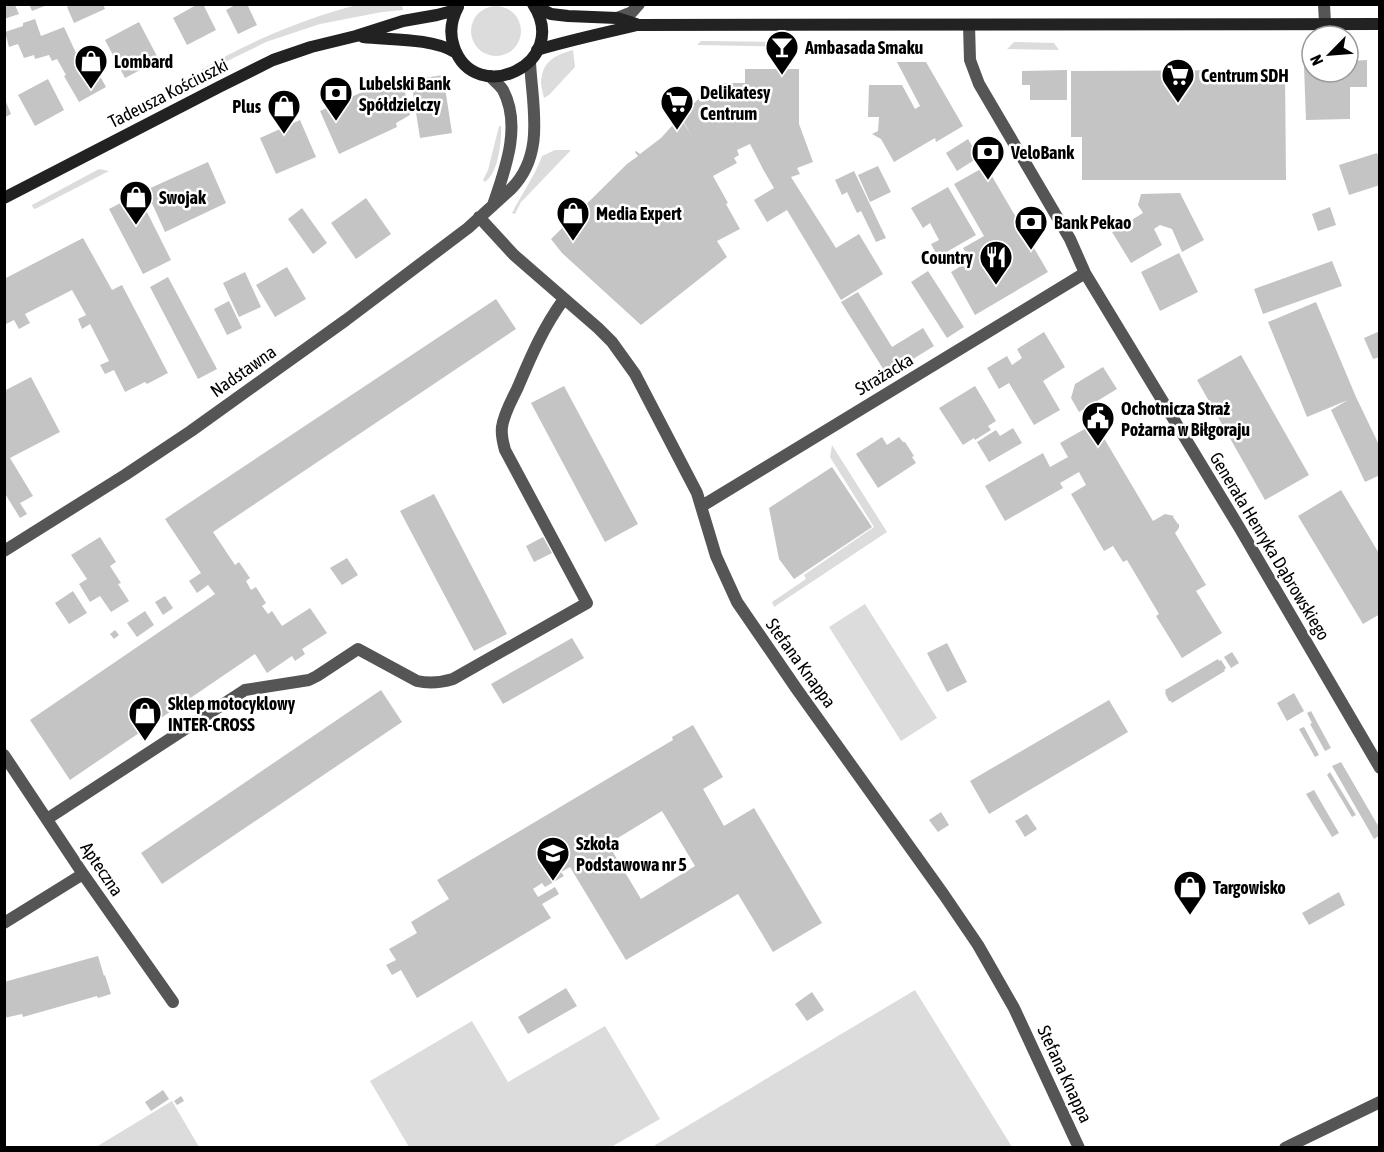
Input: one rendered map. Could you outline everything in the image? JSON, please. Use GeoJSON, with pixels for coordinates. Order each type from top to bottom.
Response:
{"type":"FeatureCollection","features":[{"type":"Feature","properties":{"kind":"street"},"geometry":{"type":"LineString","coordinates":[[617,18],[632,12],[639,4]]}},
{"type":"Feature","properties":{"kind":"street"},"geometry":{"type":"LineString","coordinates":[[1324,4],[1325,23]]}},
{"type":"Feature","properties":{"kind":"street"},"geometry":{"type":"LineString","coordinates":[[533,5],[551,14],[617,18],[637,25]]}},
{"type":"Feature","properties":{"kind":"street"},"geometry":{"type":"LineString","coordinates":[[458,7],[451,26],[451,35],[455,51],[460,59],[473,71],[490,76],[505,76],[518,71],[530,62],[537,51],[541,28],[533,5]]}},
{"type":"Feature","properties":{"kind":"street","name":"Tadeusza Kościuszki"},"geometry":{"type":"LineString","coordinates":[[4,198],[273,60],[311,47],[403,21],[437,15],[458,7]]}},
{"type":"Feature","properties":{"kind":"street"},"geometry":{"type":"LineString","coordinates":[[537,51],[564,42],[637,25],[1380,24]]}},
{"type":"Feature","properties":{"kind":"street","name":"Generała Henryka Dąbrowskiego"},"geometry":{"type":"LineString","coordinates":[[969,25],[970,60],[979,84],[1070,239],[1085,273],[1244,536],[1380,768]]}},
{"type":"Feature","properties":{"kind":"street","name":"Tadeusza Kościuszki"},"geometry":{"type":"LineString","coordinates":[[356,36],[444,45],[455,51]]}},
{"type":"Feature","properties":{"kind":"street","name":"Nadstawna"},"geometry":{"type":"LineString","coordinates":[[4,551],[123,477],[346,320],[468,228],[517,183],[531,155],[535,128],[530,62]]}},
{"type":"Feature","properties":{"kind":"street","name":"Nadstawna"},"geometry":{"type":"LineString","coordinates":[[490,76],[502,90],[509,106],[511,126],[507,162],[492,206]]}},
{"type":"Feature","properties":{"kind":"street","name":"Stefana Knappa"},"geometry":{"type":"LineString","coordinates":[[479,218],[514,255],[598,328],[612,342],[635,374],[689,476],[702,506],[716,556],[737,602],[978,945],[1014,1008],[1079,1148]]}},
{"type":"Feature","properties":{"kind":"street","name":"Strażacka"},"geometry":{"type":"LineString","coordinates":[[702,506],[1085,273]]}},
{"type":"Feature","properties":{"kind":"street"},"geometry":{"type":"LineString","coordinates":[[46,819],[245,690],[309,680],[358,649],[417,681],[443,682],[453,679],[587,603],[510,460],[502,435],[506,415],[543,330],[564,299]]}},
{"type":"Feature","properties":{"kind":"street","name":"Apteczna"},"geometry":{"type":"LineString","coordinates":[[4,755],[83,874],[173,1002]]}},
{"type":"Feature","properties":{"kind":"street"},"geometry":{"type":"LineString","coordinates":[[4,923],[83,874]]}},
{"type":"Feature","properties":{"kind":"street"},"geometry":{"type":"LineString","coordinates":[[1285,1148],[1380,1102]]}},
{"type":"Feature","properties":{"kind":"shaded area"},"geometry":{"type":"Polygon","coordinates":[[[361,4],[402,5],[403,10],[320,24],[266,42],[203,73],[201,70],[278,31],[361,4]]]}},
{"type":"Feature","properties":{"kind":"shaded area"},"geometry":{"type":"Polygon","coordinates":[[[1109,5],[1287,5],[1111,6],[1109,5]]]}},
{"type":"Feature","properties":{"kind":"shaded area"},"geometry":{"type":"Polygon","coordinates":[[[491,6],[501,6],[514,13],[521,26],[521,36],[514,49],[501,56],[491,56],[482,52],[475,45],[471,36],[471,26],[475,17],[482,10],[491,6]]]}},
{"type":"Feature","properties":{"kind":"shaded area"},"geometry":{"type":"Polygon","coordinates":[[[701,41],[795,42],[796,47],[697,45],[701,41]]]}},
{"type":"Feature","properties":{"kind":"shaded area"},"geometry":{"type":"Polygon","coordinates":[[[820,42],[892,43],[891,49],[826,49],[817,47],[820,42]]]}},
{"type":"Feature","properties":{"kind":"shaded area"},"geometry":{"type":"Polygon","coordinates":[[[1014,42],[1054,43],[1059,50],[1007,49],[1014,42]]]}},
{"type":"Feature","properties":{"kind":"shaded area"},"geometry":{"type":"Polygon","coordinates":[[[573,50],[575,67],[544,98],[541,83],[547,64],[555,57],[573,50]]]}},
{"type":"Feature","properties":{"kind":"shaded area"},"geometry":{"type":"Polygon","coordinates":[[[499,126],[501,126],[500,148],[496,165],[485,182],[483,180],[488,170],[499,126]]]}},
{"type":"Feature","properties":{"kind":"shaded area"},"geometry":{"type":"Polygon","coordinates":[[[555,150],[571,150],[521,202],[515,214],[512,213],[542,156],[555,150]]]}},
{"type":"Feature","properties":{"kind":"shaded area"},"geometry":{"type":"Polygon","coordinates":[[[99,169],[109,171],[33,208],[32,205],[99,169]]]}},
{"type":"Feature","properties":{"kind":"shaded area"},"geometry":{"type":"Polygon","coordinates":[[[832,445],[887,532],[774,607],[772,602],[806,579],[804,575],[874,527],[830,457],[832,445]]]}},
{"type":"Feature","properties":{"kind":"shaded area"},"geometry":{"type":"Polygon","coordinates":[[[865,604],[937,718],[901,741],[829,627],[865,604]]]}},
{"type":"Feature","properties":{"kind":"shaded area"},"geometry":{"type":"Polygon","coordinates":[[[915,990],[1012,1147],[652,1147],[915,990]]]}},
{"type":"Feature","properties":{"kind":"shaded area"},"geometry":{"type":"Polygon","coordinates":[[[472,1021],[508,1082],[605,1026],[660,1119],[611,1147],[409,1147],[370,1081],[472,1021]]]}},
{"type":"Feature","properties":{"kind":"shaded area"},"geometry":{"type":"Polygon","coordinates":[[[172,1101],[199,1147],[96,1147],[172,1101]]]}},
{"type":"Feature","properties":{"kind":"building"},"geometry":{"type":"Polygon","coordinates":[[[29,4],[47,4],[47,5],[32,11],[29,4]]]}},
{"type":"Feature","properties":{"kind":"building"},"geometry":{"type":"Polygon","coordinates":[[[72,4],[103,4],[105,9],[74,23],[67,7],[72,4]]]}},
{"type":"Feature","properties":{"kind":"building"},"geometry":{"type":"Polygon","coordinates":[[[198,4],[203,4],[216,30],[187,45],[173,18],[198,4]]]}},
{"type":"Feature","properties":{"kind":"building"},"geometry":{"type":"Polygon","coordinates":[[[237,4],[247,4],[257,25],[238,34],[226,10],[237,4]]]}},
{"type":"Feature","properties":{"kind":"building"},"geometry":{"type":"Polygon","coordinates":[[[4,5],[15,5],[19,14],[4,19],[4,5]]]}},
{"type":"Feature","properties":{"kind":"building"},"geometry":{"type":"Polygon","coordinates":[[[35,19],[41,36],[64,27],[82,66],[92,61],[106,87],[79,102],[57,59],[52,61],[49,55],[35,59],[34,55],[24,58],[18,44],[9,47],[5,32],[35,19]]]}},
{"type":"Feature","properties":{"kind":"building"},"geometry":{"type":"Polygon","coordinates":[[[139,22],[159,60],[125,78],[105,40],[139,22]]]}},
{"type":"Feature","properties":{"kind":"building"},"geometry":{"type":"Polygon","coordinates":[[[1360,60],[1367,60],[1367,87],[1350,87],[1350,119],[1306,120],[1305,84],[1360,84],[1360,60]]]}},
{"type":"Feature","properties":{"kind":"building"},"geometry":{"type":"Polygon","coordinates":[[[897,62],[926,62],[963,126],[936,142],[935,138],[894,162],[881,139],[872,134],[878,131],[879,117],[868,117],[869,85],[902,85],[915,109],[920,106],[897,62]]]}},
{"type":"Feature","properties":{"kind":"building"},"geometry":{"type":"Polygon","coordinates":[[[745,69],[799,69],[799,124],[813,162],[797,168],[800,174],[791,177],[836,248],[859,234],[883,274],[841,300],[787,210],[767,222],[754,200],[774,188],[750,144],[737,150],[739,155],[734,158],[737,163],[713,176],[740,229],[717,241],[727,257],[641,325],[562,253],[551,239],[627,164],[638,156],[636,151],[640,154],[661,138],[680,117],[691,135],[681,117],[701,96],[725,83],[745,83],[745,69]]]}},
{"type":"Feature","properties":{"kind":"building"},"geometry":{"type":"Polygon","coordinates":[[[1067,70],[1067,100],[1030,100],[1030,85],[1022,85],[1022,71],[1067,70]]]}},
{"type":"Feature","properties":{"kind":"building","name":"Centrum SDH"},"geometry":{"type":"Polygon","coordinates":[[[1285,70],[1286,180],[1082,180],[1082,137],[1071,137],[1071,71],[1285,70]]]}},
{"type":"Feature","properties":{"kind":"building"},"geometry":{"type":"Polygon","coordinates":[[[443,75],[452,133],[420,138],[411,80],[443,75]]]}},
{"type":"Feature","properties":{"kind":"building"},"geometry":{"type":"Polygon","coordinates":[[[402,78],[410,115],[396,123],[397,127],[339,154],[320,111],[369,89],[402,78]]]}},
{"type":"Feature","properties":{"kind":"building"},"geometry":{"type":"Polygon","coordinates":[[[48,79],[64,110],[35,126],[18,95],[48,79]]]}},
{"type":"Feature","properties":{"kind":"building"},"geometry":{"type":"Polygon","coordinates":[[[4,97],[11,114],[4,118],[4,97]]]}},
{"type":"Feature","properties":{"kind":"building"},"geometry":{"type":"Polygon","coordinates":[[[300,120],[316,157],[276,174],[260,138],[300,120]]]}},
{"type":"Feature","properties":{"kind":"building"},"geometry":{"type":"Polygon","coordinates":[[[968,139],[979,157],[957,171],[946,153],[968,139]]]}},
{"type":"Feature","properties":{"kind":"building"},"geometry":{"type":"Polygon","coordinates":[[[1377,153],[1380,160],[1380,185],[1349,195],[1339,165],[1377,153]]]}},
{"type":"Feature","properties":{"kind":"building"},"geometry":{"type":"Polygon","coordinates":[[[208,162],[226,203],[165,232],[146,190],[208,162]]]}},
{"type":"Feature","properties":{"kind":"building"},"geometry":{"type":"Polygon","coordinates":[[[878,166],[891,192],[870,202],[858,175],[878,166]]]}},
{"type":"Feature","properties":{"kind":"building"},"geometry":{"type":"Polygon","coordinates":[[[986,166],[1048,272],[975,315],[951,272],[971,260],[963,248],[984,236],[954,184],[986,166]]]}},
{"type":"Feature","properties":{"kind":"building"},"geometry":{"type":"Polygon","coordinates":[[[854,171],[886,238],[876,242],[861,211],[857,213],[847,192],[842,195],[835,180],[854,171]]]}},
{"type":"Feature","properties":{"kind":"building"},"geometry":{"type":"Polygon","coordinates":[[[948,187],[976,235],[938,257],[931,244],[939,240],[930,223],[923,228],[911,208],[948,187]]]}},
{"type":"Feature","properties":{"kind":"building"},"geometry":{"type":"Polygon","coordinates":[[[1180,193],[1204,240],[1182,252],[1172,229],[1160,225],[1154,229],[1162,245],[1131,263],[1112,232],[1143,213],[1138,205],[1141,194],[1180,193]]]}},
{"type":"Feature","properties":{"kind":"building","name":"Swojak"},"geometry":{"type":"Polygon","coordinates":[[[138,194],[171,260],[143,274],[109,209],[138,194]]]}},
{"type":"Feature","properties":{"kind":"building"},"geometry":{"type":"Polygon","coordinates":[[[366,198],[391,234],[356,259],[331,223],[366,198]]]}},
{"type":"Feature","properties":{"kind":"building"},"geometry":{"type":"Polygon","coordinates":[[[1330,207],[1336,225],[1318,231],[1312,214],[1330,207]]]}},
{"type":"Feature","properties":{"kind":"building"},"geometry":{"type":"Polygon","coordinates":[[[302,208],[327,243],[313,254],[288,219],[302,208]]]}},
{"type":"Feature","properties":{"kind":"building"},"geometry":{"type":"Polygon","coordinates":[[[83,238],[112,290],[122,285],[168,373],[125,392],[114,370],[105,374],[100,365],[109,361],[90,324],[82,329],[78,319],[86,315],[72,290],[25,314],[30,323],[19,329],[14,320],[4,325],[4,279],[83,238]]]}},
{"type":"Feature","properties":{"kind":"building"},"geometry":{"type":"Polygon","coordinates":[[[1179,253],[1198,292],[1160,311],[1141,272],[1179,253]]]}},
{"type":"Feature","properties":{"kind":"building"},"geometry":{"type":"Polygon","coordinates":[[[1332,261],[1342,286],[1263,314],[1254,289],[1332,261]]]}},
{"type":"Feature","properties":{"kind":"building"},"geometry":{"type":"Polygon","coordinates":[[[287,267],[306,299],[275,317],[256,285],[287,267]]]}},
{"type":"Feature","properties":{"kind":"building"},"geometry":{"type":"Polygon","coordinates":[[[928,271],[964,327],[947,338],[911,282],[928,271]]]}},
{"type":"Feature","properties":{"kind":"building"},"geometry":{"type":"Polygon","coordinates":[[[245,272],[261,307],[239,317],[223,283],[245,272]]]}},
{"type":"Feature","properties":{"kind":"building"},"geometry":{"type":"Polygon","coordinates":[[[168,277],[217,369],[198,379],[150,287],[168,277]]]}},
{"type":"Feature","properties":{"kind":"building"},"geometry":{"type":"Polygon","coordinates":[[[858,292],[892,347],[923,328],[934,346],[887,375],[841,302],[858,292]]]}},
{"type":"Feature","properties":{"kind":"building"},"geometry":{"type":"Polygon","coordinates":[[[496,299],[516,329],[213,532],[235,565],[239,562],[250,578],[246,581],[251,590],[256,587],[266,603],[262,606],[268,614],[272,611],[282,626],[310,608],[327,633],[302,649],[305,654],[295,661],[292,656],[267,673],[255,654],[70,780],[30,720],[215,594],[208,585],[197,593],[189,581],[201,573],[165,519],[496,299]]]}},
{"type":"Feature","properties":{"kind":"building"},"geometry":{"type":"Polygon","coordinates":[[[229,301],[242,328],[227,335],[214,309],[229,301]]]}},
{"type":"Feature","properties":{"kind":"building"},"geometry":{"type":"Polygon","coordinates":[[[1316,302],[1380,447],[1380,475],[1365,482],[1331,410],[1348,400],[1307,417],[1268,322],[1316,302]]]}},
{"type":"Feature","properties":{"kind":"building"},"geometry":{"type":"Polygon","coordinates":[[[1380,331],[1380,357],[1373,359],[1364,338],[1380,331]]]}},
{"type":"Feature","properties":{"kind":"building"},"geometry":{"type":"Polygon","coordinates":[[[1044,332],[1065,367],[1043,381],[1060,410],[1034,425],[1009,383],[999,389],[987,368],[1007,356],[1012,365],[1022,358],[1017,349],[1044,332]]]}},
{"type":"Feature","properties":{"kind":"building"},"geometry":{"type":"Polygon","coordinates":[[[1241,355],[1309,475],[1265,500],[1197,380],[1241,355]]]}},
{"type":"Feature","properties":{"kind":"building"},"geometry":{"type":"Polygon","coordinates":[[[1103,367],[1117,389],[1079,412],[1071,398],[1075,384],[1103,367]]]}},
{"type":"Feature","properties":{"kind":"building"},"geometry":{"type":"Polygon","coordinates":[[[31,377],[60,432],[10,458],[33,496],[20,503],[27,514],[20,518],[4,492],[4,391],[31,377]]]}},
{"type":"Feature","properties":{"kind":"building"},"geometry":{"type":"Polygon","coordinates":[[[564,386],[638,524],[605,542],[531,403],[564,386]]]}},
{"type":"Feature","properties":{"kind":"building"},"geometry":{"type":"Polygon","coordinates":[[[975,386],[996,421],[988,426],[991,430],[963,445],[939,408],[975,386]]]}},
{"type":"Feature","properties":{"kind":"building"},"geometry":{"type":"Polygon","coordinates":[[[1095,423],[1153,521],[1165,514],[1174,516],[1179,524],[1175,533],[1206,585],[1196,591],[1222,633],[1182,658],[1156,616],[1159,614],[1127,560],[1123,562],[1113,546],[1104,551],[1071,494],[1086,485],[1079,472],[1060,483],[1063,488],[1005,521],[985,486],[1043,453],[1050,467],[1068,457],[1060,443],[1095,423]]]}},
{"type":"Feature","properties":{"kind":"building"},"geometry":{"type":"Polygon","coordinates":[[[1013,428],[1022,443],[989,462],[977,442],[996,430],[1000,436],[1013,428]]]}},
{"type":"Feature","properties":{"kind":"building"},"geometry":{"type":"Polygon","coordinates":[[[882,437],[887,445],[899,437],[905,442],[916,463],[878,488],[856,454],[882,437]]]}},
{"type":"Feature","properties":{"kind":"building"},"geometry":{"type":"Polygon","coordinates":[[[832,467],[872,527],[794,579],[779,559],[769,508],[832,467]]]}},
{"type":"Feature","properties":{"kind":"building"},"geometry":{"type":"Polygon","coordinates":[[[1341,490],[1380,555],[1380,614],[1363,624],[1298,516],[1341,490]]]}},
{"type":"Feature","properties":{"kind":"building"},"geometry":{"type":"Polygon","coordinates":[[[434,494],[507,634],[474,651],[400,511],[434,494]]]}},
{"type":"Feature","properties":{"kind":"building"},"geometry":{"type":"Polygon","coordinates":[[[100,537],[116,562],[110,566],[129,601],[111,612],[100,596],[90,602],[79,584],[87,579],[71,555],[100,537]]]}},
{"type":"Feature","properties":{"kind":"building"},"geometry":{"type":"Polygon","coordinates":[[[543,537],[552,553],[534,562],[526,546],[543,537]]]}},
{"type":"Feature","properties":{"kind":"building"},"geometry":{"type":"Polygon","coordinates":[[[347,558],[358,575],[342,585],[330,568],[347,558]]]}},
{"type":"Feature","properties":{"kind":"building"},"geometry":{"type":"Polygon","coordinates":[[[73,591],[87,613],[69,624],[55,603],[73,591]]]}},
{"type":"Feature","properties":{"kind":"building"},"geometry":{"type":"Polygon","coordinates":[[[165,596],[173,608],[163,615],[155,602],[165,596]]]}},
{"type":"Feature","properties":{"kind":"building"},"geometry":{"type":"Polygon","coordinates":[[[145,611],[154,625],[137,637],[127,623],[145,611]]]}},
{"type":"Feature","properties":{"kind":"building"},"geometry":{"type":"Polygon","coordinates":[[[115,630],[119,635],[114,639],[110,634],[115,630]]]}},
{"type":"Feature","properties":{"kind":"building"},"geometry":{"type":"Polygon","coordinates":[[[572,638],[584,658],[503,704],[491,684],[572,638]]]}},
{"type":"Feature","properties":{"kind":"building"},"geometry":{"type":"Polygon","coordinates":[[[947,643],[967,682],[947,692],[927,653],[947,643]]]}},
{"type":"Feature","properties":{"kind":"building"},"geometry":{"type":"Polygon","coordinates":[[[1232,652],[1239,663],[1231,668],[1224,657],[1232,652]]]}},
{"type":"Feature","properties":{"kind":"building"},"geometry":{"type":"Polygon","coordinates":[[[1218,659],[1226,668],[1225,671],[1172,703],[1169,701],[1165,690],[1218,659]]]}},
{"type":"Feature","properties":{"kind":"building"},"geometry":{"type":"Polygon","coordinates":[[[381,690],[402,722],[162,884],[141,853],[381,690]]]}},
{"type":"Feature","properties":{"kind":"building"},"geometry":{"type":"Polygon","coordinates":[[[1294,693],[1304,711],[1287,721],[1277,703],[1294,693]]]}},
{"type":"Feature","properties":{"kind":"building"},"geometry":{"type":"Polygon","coordinates":[[[1109,700],[1128,732],[989,814],[970,781],[1109,700]]]}},
{"type":"Feature","properties":{"kind":"building"},"geometry":{"type":"Polygon","coordinates":[[[1311,711],[1331,748],[1325,751],[1310,724],[1312,723],[1307,713],[1311,711]]]}},
{"type":"Feature","properties":{"kind":"building"},"geometry":{"type":"Polygon","coordinates":[[[693,725],[723,777],[703,789],[724,826],[754,808],[822,923],[773,952],[738,894],[626,960],[570,867],[561,872],[564,876],[545,887],[542,883],[533,889],[538,897],[555,887],[559,894],[542,904],[551,918],[417,998],[401,970],[392,975],[386,965],[396,960],[389,949],[417,933],[411,922],[449,899],[437,880],[673,740],[672,737],[693,725]],[[662,811],[608,844],[641,899],[695,866],[662,811]]]}},
{"type":"Feature","properties":{"kind":"building"},"geometry":{"type":"Polygon","coordinates":[[[1304,727],[1319,755],[1315,757],[1299,729],[1304,727]]]}},
{"type":"Feature","properties":{"kind":"building"},"geometry":{"type":"Polygon","coordinates":[[[1341,762],[1380,829],[1380,835],[1374,839],[1332,766],[1341,762]]]}},
{"type":"Feature","properties":{"kind":"building"},"geometry":{"type":"Polygon","coordinates":[[[1330,772],[1356,815],[1352,817],[1327,775],[1330,772]]]}},
{"type":"Feature","properties":{"kind":"building"},"geometry":{"type":"Polygon","coordinates":[[[1314,790],[1339,833],[1332,837],[1306,794],[1314,790]]]}},
{"type":"Feature","properties":{"kind":"building"},"geometry":{"type":"Polygon","coordinates":[[[941,812],[949,825],[938,832],[929,820],[941,812]]]}},
{"type":"Feature","properties":{"kind":"building"},"geometry":{"type":"Polygon","coordinates":[[[1027,814],[1037,829],[1025,837],[1015,821],[1027,814]]]}},
{"type":"Feature","properties":{"kind":"building"},"geometry":{"type":"Polygon","coordinates":[[[1339,892],[1345,905],[1309,925],[1302,913],[1339,892]]]}},
{"type":"Feature","properties":{"kind":"building"},"geometry":{"type":"Polygon","coordinates":[[[98,956],[111,994],[23,1017],[22,1014],[4,1018],[4,982],[98,956]]]}},
{"type":"Feature","properties":{"kind":"building"},"geometry":{"type":"Polygon","coordinates":[[[566,988],[577,1006],[528,1034],[518,1017],[566,988]]]}},
{"type":"Feature","properties":{"kind":"building"},"geometry":{"type":"Polygon","coordinates":[[[812,992],[824,1010],[807,1021],[795,1004],[812,992]]]}},
{"type":"Feature","properties":{"kind":"building"},"geometry":{"type":"Polygon","coordinates":[[[163,1090],[169,1099],[151,1111],[145,1102],[163,1090]]]}},
{"type":"Feature","properties":{"kind":"building"},"geometry":{"type":"Polygon","coordinates":[[[181,1096],[184,1101],[177,1105],[174,1101],[181,1096]]]}},
{"type":"Feature","properties":{"kind":"place","name":"Ambasada Smaku"},"geometry":{"type":"Point","coordinates":[782,76]}},
{"type":"Feature","properties":{"kind":"place","name":"Lombard"},"geometry":{"type":"Point","coordinates":[91,90]}},
{"type":"Feature","properties":{"kind":"place","name":"Centrum SDH"},"geometry":{"type":"Point","coordinates":[1178,104]}},
{"type":"Feature","properties":{"kind":"place","name":"Lubelski Bank Spółdzielczy"},"geometry":{"type":"Point","coordinates":[336,122]}},
{"type":"Feature","properties":{"kind":"place","name":"Delikatesy Centrum"},"geometry":{"type":"Point","coordinates":[677,131]}},
{"type":"Feature","properties":{"kind":"place","name":"Plus"},"geometry":{"type":"Point","coordinates":[284,135]}},
{"type":"Feature","properties":{"kind":"place","name":"VeloBank"},"geometry":{"type":"Point","coordinates":[988,181]}},
{"type":"Feature","properties":{"kind":"place","name":"Swojak"},"geometry":{"type":"Point","coordinates":[136,226]}},
{"type":"Feature","properties":{"kind":"place","name":"Media Expert"},"geometry":{"type":"Point","coordinates":[573,242]}},
{"type":"Feature","properties":{"kind":"place","name":"Bank Pekao"},"geometry":{"type":"Point","coordinates":[1031,251]}},
{"type":"Feature","properties":{"kind":"place","name":"Country"},"geometry":{"type":"Point","coordinates":[996,286]}},
{"type":"Feature","properties":{"kind":"place","name":"Ochotnicza Straż Pożarna w Biłgoraju"},"geometry":{"type":"Point","coordinates":[1098,447]}},
{"type":"Feature","properties":{"kind":"place","name":"Sklep motocyklowy INTER-CROSS"},"geometry":{"type":"Point","coordinates":[145,742]}},
{"type":"Feature","properties":{"kind":"place","name":"Szkoła Podstawowa nr 5"},"geometry":{"type":"Point","coordinates":[553,882]}},
{"type":"Feature","properties":{"kind":"place","name":"Targowisko"},"geometry":{"type":"Point","coordinates":[1190,916]}}]}
